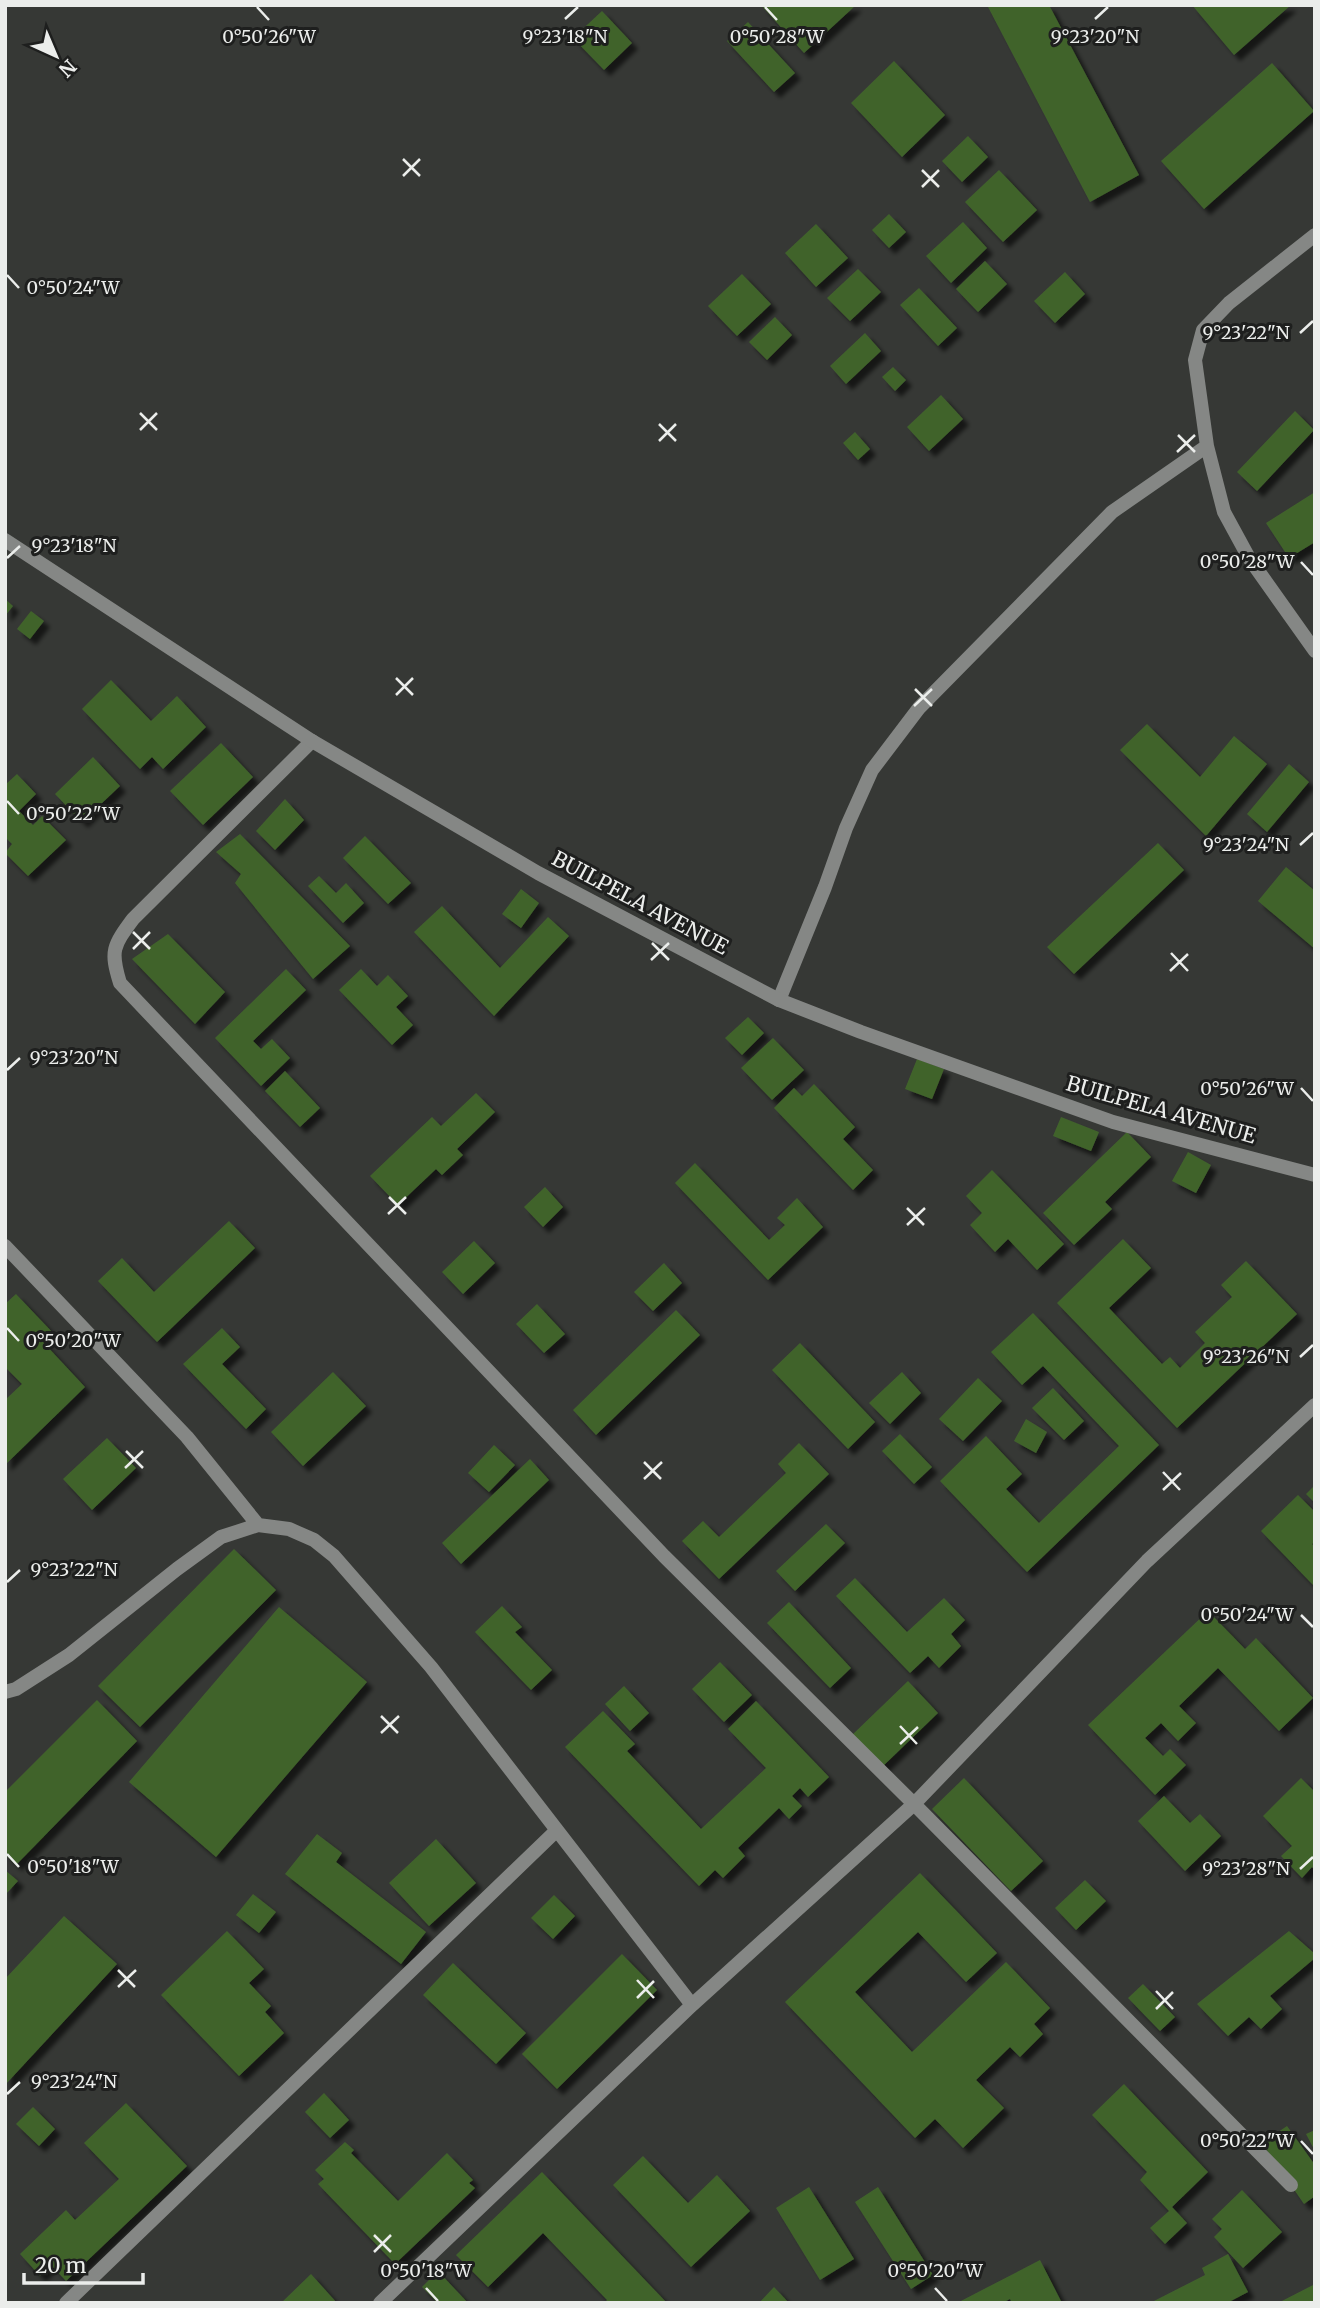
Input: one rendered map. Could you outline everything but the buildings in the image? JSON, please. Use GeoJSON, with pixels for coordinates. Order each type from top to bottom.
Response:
{"type":"FeatureCollection","features":[{"type":"Feature","properties":{"kind":"street"},"geometry":{"type":"LineString","coordinates":[[1315,235],[1229,303],[1203,330],[1195,360],[1207,446],[1224,512],[1249,558],[1315,651]]}},
{"type":"Feature","properties":{"kind":"street"},"geometry":{"type":"LineString","coordinates":[[779,1000],[846,828],[872,770],[919,708],[1112,512],[1207,446]]}},
{"type":"Feature","properties":{"kind":"street","name":"BUILPELA AVENUE"},"geometry":{"type":"LineString","coordinates":[[5,540],[312,741],[538,873],[779,1000],[1114,1122],[1315,1175]]}},
{"type":"Feature","properties":{"kind":"street"},"geometry":{"type":"LineString","coordinates":[[312,741],[133,919],[120,937],[112,958],[120,983],[664,1556],[1291,2185]]}},
{"type":"Feature","properties":{"kind":"street"},"geometry":{"type":"LineString","coordinates":[[5,1246],[187,1437],[258,1525]]}},
{"type":"Feature","properties":{"kind":"street"},"geometry":{"type":"LineString","coordinates":[[380,2303],[692,2005],[914,1804],[1147,1561],[1315,1405]]}},
{"type":"Feature","properties":{"kind":"street"},"geometry":{"type":"LineString","coordinates":[[5,1692],[16,1689],[69,1656],[221,1537],[258,1525],[289,1529],[314,1540],[334,1556],[431,1667],[692,2005]]}},
{"type":"Feature","properties":{"kind":"street"},"geometry":{"type":"LineString","coordinates":[[66,2303],[557,1830]]}}]}
